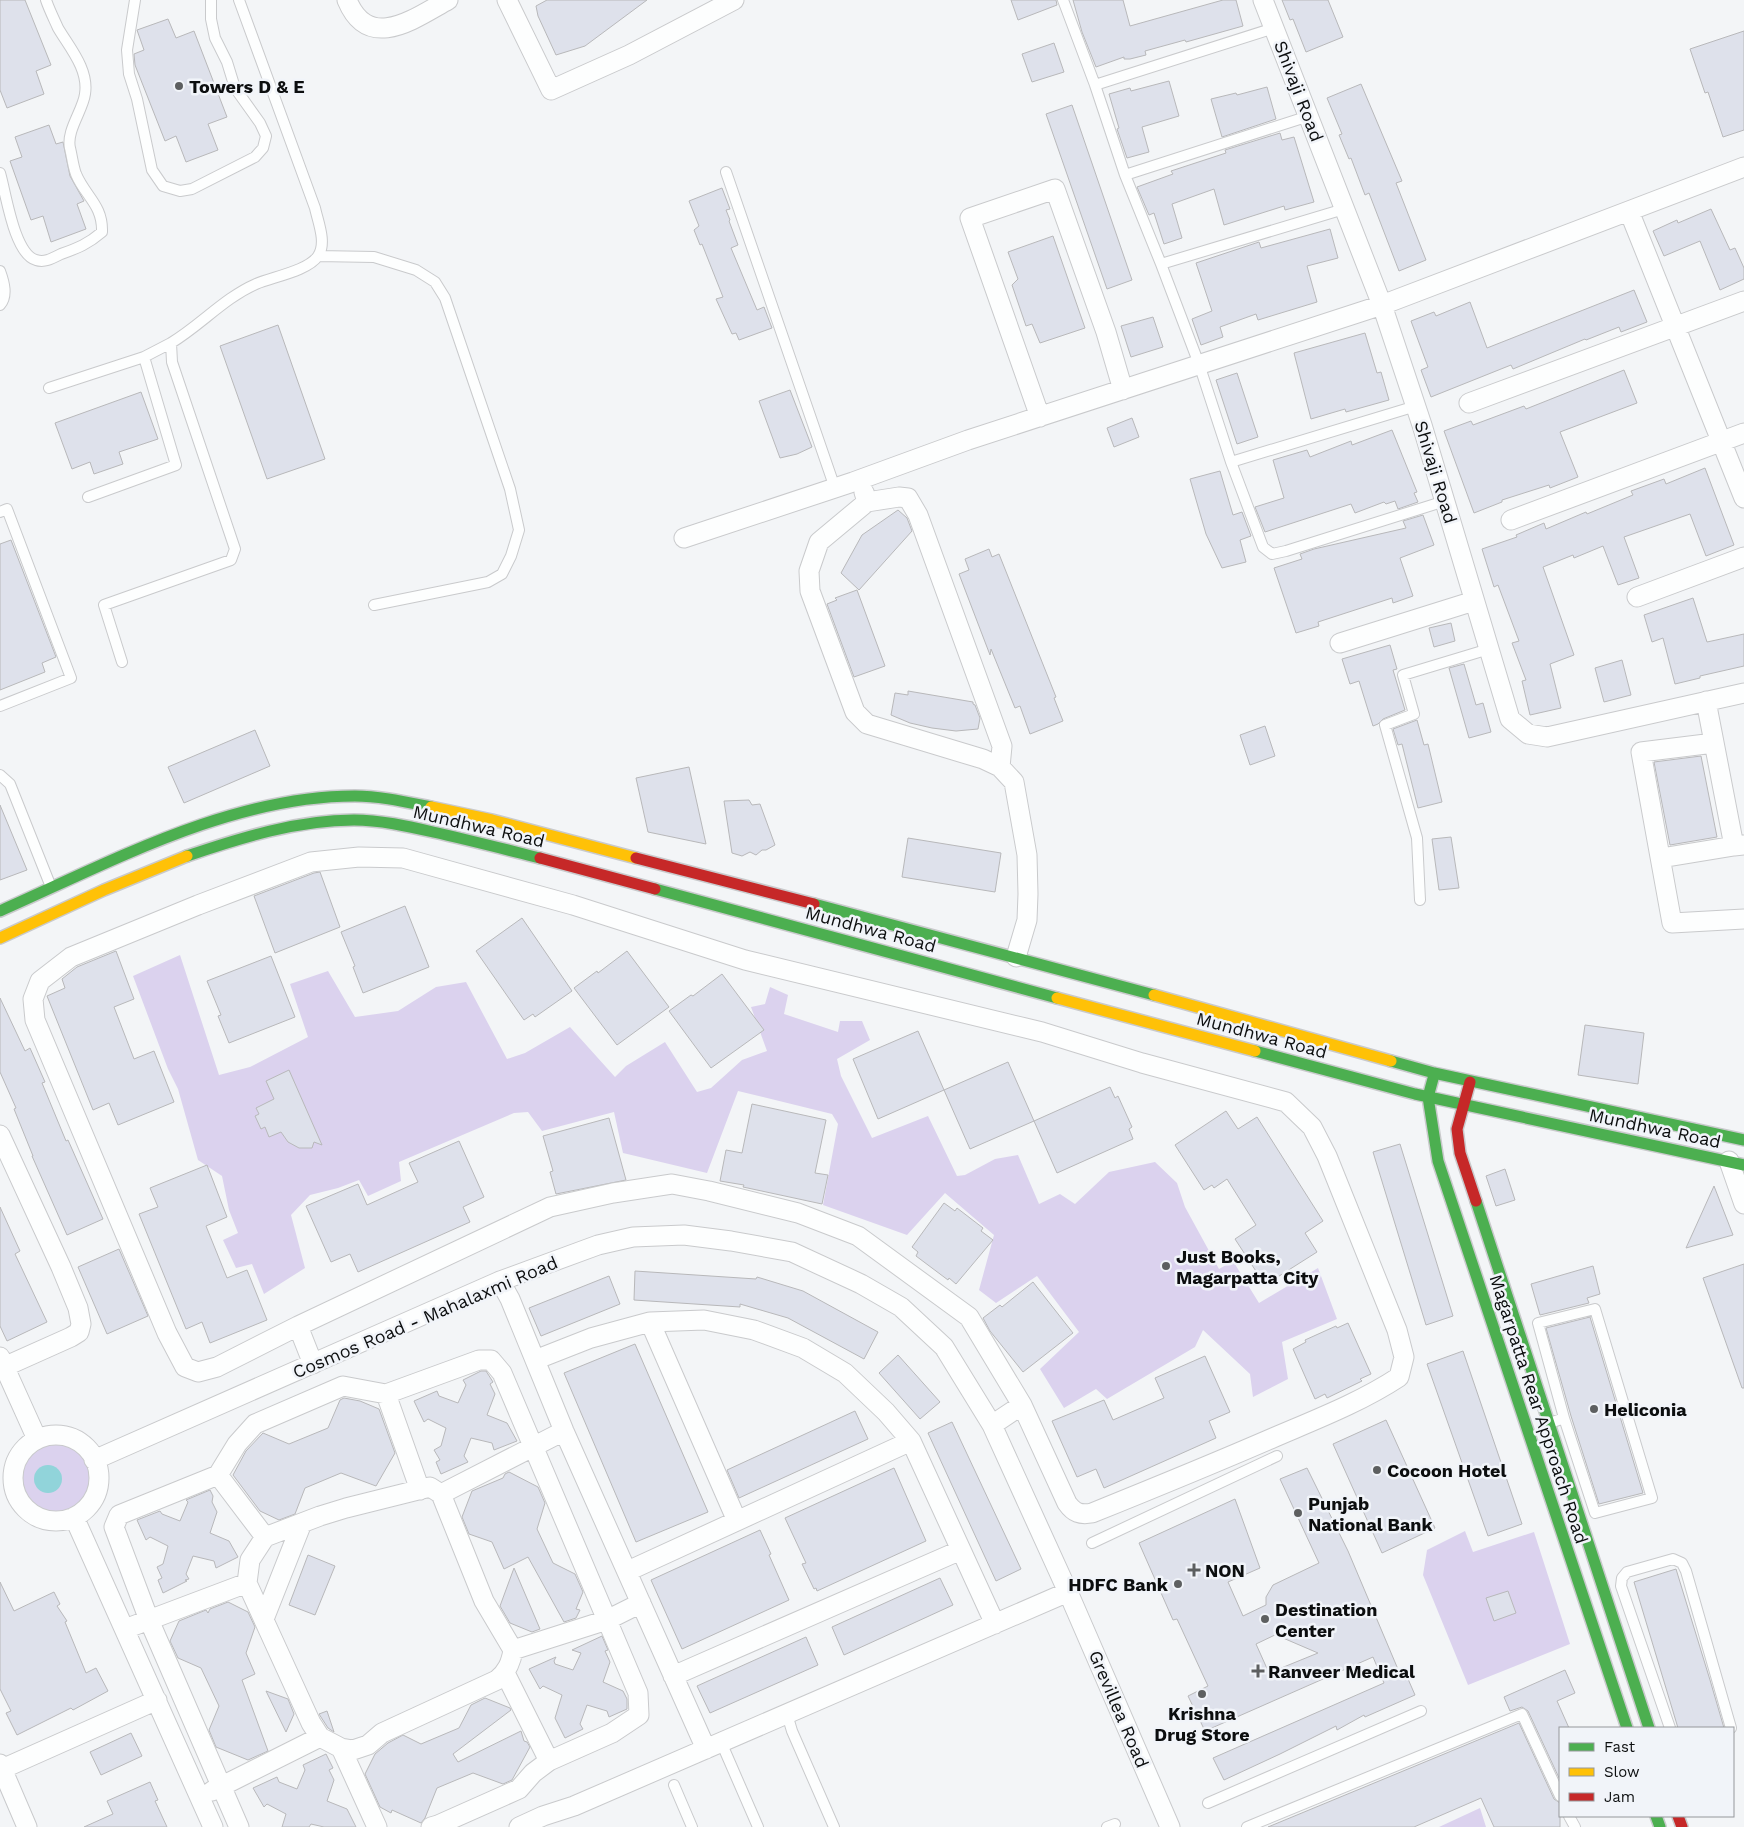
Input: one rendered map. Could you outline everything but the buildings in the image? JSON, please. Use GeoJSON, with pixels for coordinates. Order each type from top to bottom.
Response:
{"type":"FeatureCollection","features":[{"type":"Feature","properties":{"kind":"main road","name":"Mundhwa Road"},"geometry":{"type":"LineString","coordinates":[[0,911],[147,846],[221,818],[263,807],[313,798],[357,796],[400,801],[492,820],[822,920],[1428,1098],[1737,1163]]}},
{"type":"Feature","properties":{"kind":"main road","name":"Mundhwa Road"},"geometry":{"type":"LineString","coordinates":[[0,938],[156,869],[228,842],[316,822],[356,820],[397,825],[822,920],[1016,957],[1434,1074],[1744,1140]]}},
{"type":"Feature","properties":{"kind":"main road"},"geometry":{"type":"LineString","coordinates":[[1428,1098],[1434,1074]]}},
{"type":"Feature","properties":{"kind":"main road","name":"Magarpatta Rear Approach Road"},"geometry":{"type":"LineString","coordinates":[[1470,1082],[1462,1105],[1457,1129],[1460,1153],[1549,1423],[1609,1640],[1627,1727]]}},
{"type":"Feature","properties":{"kind":"main road","name":"Magarpatta Rear Approach Road"},"geometry":{"type":"LineString","coordinates":[[1428,1098],[1438,1161],[1609,1640],[1641,1703],[1649,1727]]}},
{"type":"Feature","properties":{"kind":"street"},"geometry":{"type":"LineString","coordinates":[[347,0],[362,22],[383,30],[405,24],[448,0]]}},
{"type":"Feature","properties":{"kind":"street"},"geometry":{"type":"LineString","coordinates":[[507,0],[528,47],[551,90],[629,54],[734,0]]}},
{"type":"Feature","properties":{"kind":"street","name":"Shivaji Road"},"geometry":{"type":"LineString","coordinates":[[1262,0],[1382,304],[1416,406],[1510,719],[1528,734],[1547,737],[1744,692]]}},
{"type":"Feature","properties":{"kind":"street"},"geometry":{"type":"LineString","coordinates":[[684,538],[860,480],[968,440],[1382,304],[1744,167]]}},
{"type":"Feature","properties":{"kind":"street"},"geometry":{"type":"LineString","coordinates":[[1040,417],[970,218],[1054,189],[1106,332],[1124,390]]}},
{"type":"Feature","properties":{"kind":"street"},"geometry":{"type":"LineString","coordinates":[[1629,211],[1744,498]]}},
{"type":"Feature","properties":{"kind":"street"},"geometry":{"type":"LineString","coordinates":[[1469,403],[1744,301]]}},
{"type":"Feature","properties":{"kind":"street"},"geometry":{"type":"LineString","coordinates":[[1511,520],[1744,433]]}},
{"type":"Feature","properties":{"kind":"street"},"geometry":{"type":"LineString","coordinates":[[860,480],[867,502]]}},
{"type":"Feature","properties":{"kind":"street"},"geometry":{"type":"LineString","coordinates":[[1000,767],[1002,746],[918,515],[908,498],[898,497],[867,502],[819,542],[809,572],[810,591],[854,712],[867,724],[983,759],[1000,767],[1014,782],[1027,855],[1028,894],[1026,920],[1016,957]]}},
{"type":"Feature","properties":{"kind":"street"},"geometry":{"type":"LineString","coordinates":[[1637,597],[1744,557]]}},
{"type":"Feature","properties":{"kind":"street"},"geometry":{"type":"LineString","coordinates":[[1340,643],[1474,600]]}},
{"type":"Feature","properties":{"kind":"street"},"geometry":{"type":"LineString","coordinates":[[1661,858],[1739,846],[1714,743],[1706,701]]}},
{"type":"Feature","properties":{"kind":"street"},"geometry":{"type":"LineString","coordinates":[[1714,743],[1641,752],[1672,923],[1744,919]]}},
{"type":"Feature","properties":{"kind":"street"},"geometry":{"type":"LineString","coordinates":[[359,857],[403,858],[573,905],[745,960],[1042,1032],[1142,1063],[1286,1102],[1312,1127],[1327,1156],[1396,1330],[1404,1357],[1399,1377],[1348,1405],[1174,1480],[1083,1515],[1073,1512],[1067,1502],[1022,1405],[969,1317],[858,1236],[798,1213],[672,1184],[613,1193],[550,1207],[298,1326],[217,1367],[198,1372],[186,1367],[167,1333],[35,1020],[33,999],[40,981],[71,957],[310,862],[359,857]]}},
{"type":"Feature","properties":{"kind":"street"},"geometry":{"type":"LineString","coordinates":[[0,1134],[61,1267],[78,1308],[80,1324],[79,1332],[71,1338],[2,1362],[37,1439]]}},
{"type":"Feature","properties":{"kind":"street"},"geometry":{"type":"LineString","coordinates":[[1737,1163],[1744,1204]]}},
{"type":"Feature","properties":{"kind":"street","name":"Cosmos Road - Mahalaxmi Road"},"geometry":{"type":"LineString","coordinates":[[94,1460],[500,1281],[598,1245],[633,1237],[684,1235],[732,1241],[792,1252],[861,1284],[901,1307],[944,1347],[992,1425],[1068,1592]]}},
{"type":"Feature","properties":{"kind":"street"},"geometry":{"type":"LineString","coordinates":[[500,1281],[510,1299],[564,1431],[628,1571],[673,1676],[714,1746]]}},
{"type":"Feature","properties":{"kind":"street"},"geometry":{"type":"LineString","coordinates":[[535,1360],[591,1338],[650,1322],[704,1320],[754,1330],[803,1348],[845,1373],[886,1412],[911,1441],[995,1624]]}},
{"type":"Feature","properties":{"kind":"street"},"geometry":{"type":"LineString","coordinates":[[650,1322],[737,1521]]}},
{"type":"Feature","properties":{"kind":"street"},"geometry":{"type":"LineString","coordinates":[[298,1326],[313,1364]]}},
{"type":"Feature","properties":{"kind":"street"},"geometry":{"type":"LineString","coordinates":[[239,1827],[149,1620],[114,1527],[119,1515],[218,1474],[237,1444],[255,1424],[343,1386],[386,1394],[479,1360],[491,1360],[502,1374],[638,1693],[639,1715],[612,1733],[549,1761],[533,1773],[519,1789],[431,1827]]}},
{"type":"Feature","properties":{"kind":"street"},"geometry":{"type":"LineString","coordinates":[[386,1394],[420,1490]]}},
{"type":"Feature","properties":{"kind":"street"},"geometry":{"type":"LineString","coordinates":[[992,1425],[1022,1405]]}},
{"type":"Feature","properties":{"kind":"street"},"geometry":{"type":"LineString","coordinates":[[442,1494],[564,1431]]}},
{"type":"Feature","properties":{"kind":"street"},"geometry":{"type":"LineString","coordinates":[[61,1435],[73,1438],[83,1445],[94,1460],[99,1477],[97,1489],[92,1501],[74,1517],[63,1521],[50,1521],[28,1511],[20,1502],[8,1494],[13,1479],[14,1466],[19,1455],[37,1439],[61,1435]]}},
{"type":"Feature","properties":{"kind":"street"},"geometry":{"type":"LineString","coordinates":[[628,1571],[911,1441]]}},
{"type":"Feature","properties":{"kind":"street"},"geometry":{"type":"LineString","coordinates":[[218,1474],[264,1537]]}},
{"type":"Feature","properties":{"kind":"street"},"geometry":{"type":"LineString","coordinates":[[430,1487],[442,1494],[484,1601],[513,1650],[511,1661],[505,1673],[497,1680],[382,1733],[368,1745],[353,1750],[341,1748],[320,1737],[311,1723],[247,1583],[250,1560],[264,1537],[302,1523],[346,1508],[430,1487]]}},
{"type":"Feature","properties":{"kind":"street"},"geometry":{"type":"LineString","coordinates":[[74,1517],[213,1827]]}},
{"type":"Feature","properties":{"kind":"street"},"geometry":{"type":"LineString","coordinates":[[264,1619],[302,1523]]}},
{"type":"Feature","properties":{"kind":"street"},"geometry":{"type":"LineString","coordinates":[[673,1676],[961,1550]]}},
{"type":"Feature","properties":{"kind":"street"},"geometry":{"type":"LineString","coordinates":[[125,1629],[247,1583]]}},
{"type":"Feature","properties":{"kind":"street"},"geometry":{"type":"LineString","coordinates":[[519,1827],[545,1822],[574,1806],[1068,1592]]}},
{"type":"Feature","properties":{"kind":"street","name":"Grevillea Road"},"geometry":{"type":"LineString","coordinates":[[1068,1592],[1170,1827]]}},
{"type":"Feature","properties":{"kind":"street"},"geometry":{"type":"LineString","coordinates":[[513,1650],[607,1620],[641,1603]]}},
{"type":"Feature","properties":{"kind":"street"},"geometry":{"type":"LineString","coordinates":[[505,1673],[549,1761]]}},
{"type":"Feature","properties":{"kind":"street"},"geometry":{"type":"LineString","coordinates":[[27,1827],[1,1766],[157,1700]]}},
{"type":"Feature","properties":{"kind":"street"},"geometry":{"type":"LineString","coordinates":[[200,1798],[320,1737]]}},
{"type":"Feature","properties":{"kind":"street"},"geometry":{"type":"LineString","coordinates":[[341,1748],[377,1827]]}},
{"type":"Feature","properties":{"kind":"lane"},"geometry":{"type":"LineString","coordinates":[[0,173],[11,216],[24,251],[34,260],[44,261],[88,244],[102,232],[102,220],[77,175],[69,145],[85,94],[84,78],[73,51],[58,28],[46,0]]}},
{"type":"Feature","properties":{"kind":"lane"},"geometry":{"type":"LineString","coordinates":[[135,0],[127,50],[129,74],[137,99],[152,170],[163,186],[180,191],[192,190],[255,158],[263,148],[266,136],[260,123],[235,88],[227,62],[215,38],[211,19],[211,0]]}},
{"type":"Feature","properties":{"kind":"lane"},"geometry":{"type":"LineString","coordinates":[[49,388],[144,357],[182,336],[224,302],[255,284],[302,268],[318,256],[322,243],[315,208],[239,0]]}},
{"type":"Feature","properties":{"kind":"lane"},"geometry":{"type":"LineString","coordinates":[[1064,0],[1125,175],[1162,264],[1199,364],[1231,462],[1263,547],[1272,554],[1286,551],[1445,502]]}},
{"type":"Feature","properties":{"kind":"lane"},"geometry":{"type":"LineString","coordinates":[[1095,85],[1274,28]]}},
{"type":"Feature","properties":{"kind":"lane"},"geometry":{"type":"LineString","coordinates":[[1125,175],[1309,116]]}},
{"type":"Feature","properties":{"kind":"lane"},"geometry":{"type":"LineString","coordinates":[[726,172],[835,488]]}},
{"type":"Feature","properties":{"kind":"lane"},"geometry":{"type":"LineString","coordinates":[[1162,264],[1344,208]]}},
{"type":"Feature","properties":{"kind":"lane"},"geometry":{"type":"LineString","coordinates":[[318,256],[374,257],[416,270],[435,282],[446,298],[510,489],[519,530],[511,556],[502,574],[488,582],[374,605]]}},
{"type":"Feature","properties":{"kind":"lane"},"geometry":{"type":"LineString","coordinates":[[0,271],[5,296],[0,305]]}},
{"type":"Feature","properties":{"kind":"lane"},"geometry":{"type":"LineString","coordinates":[[122,662],[104,605],[231,560],[235,549],[172,362],[171,343]]}},
{"type":"Feature","properties":{"kind":"lane"},"geometry":{"type":"LineString","coordinates":[[88,496],[176,466],[144,357]]}},
{"type":"Feature","properties":{"kind":"lane"},"geometry":{"type":"LineString","coordinates":[[1231,462],[1416,406]]}},
{"type":"Feature","properties":{"kind":"lane"},"geometry":{"type":"LineString","coordinates":[[0,512],[7,509],[71,678],[0,706]]}},
{"type":"Feature","properties":{"kind":"lane"},"geometry":{"type":"LineString","coordinates":[[1420,900],[1417,838],[1385,725],[1414,714],[1403,675],[1489,649]]}},
{"type":"Feature","properties":{"kind":"lane"},"geometry":{"type":"LineString","coordinates":[[0,774],[10,784],[51,888]]}},
{"type":"Feature","properties":{"kind":"lane"},"geometry":{"type":"LineString","coordinates":[[1595,1309],[1652,1498],[1595,1513],[1564,1418],[1538,1323],[1595,1309]]}},
{"type":"Feature","properties":{"kind":"lane"},"geometry":{"type":"LineString","coordinates":[[1549,1423],[1564,1418]]}},
{"type":"Feature","properties":{"kind":"lane"},"geometry":{"type":"LineString","coordinates":[[1092,1543],[1277,1456]]}},
{"type":"Feature","properties":{"kind":"lane"},"geometry":{"type":"LineString","coordinates":[[1670,1727],[1621,1586],[1622,1578],[1627,1572],[1673,1560],[1682,1563],[1686,1570],[1731,1727]]}},
{"type":"Feature","properties":{"kind":"lane"},"geometry":{"type":"LineString","coordinates":[[1641,1703],[1660,1697]]}},
{"type":"Feature","properties":{"kind":"lane"},"geometry":{"type":"LineString","coordinates":[[1208,1803],[1421,1711]]}},
{"type":"Feature","properties":{"kind":"lane"},"geometry":{"type":"LineString","coordinates":[[787,1714],[792,1731],[834,1827]]}},
{"type":"Feature","properties":{"kind":"lane"},"geometry":{"type":"LineString","coordinates":[[1248,1827],[1522,1714],[1559,1794]]}},
{"type":"Feature","properties":{"kind":"lane"},"geometry":{"type":"LineString","coordinates":[[714,1746],[758,1827]]}},
{"type":"Feature","properties":{"kind":"lane"},"geometry":{"type":"LineString","coordinates":[[674,1785],[692,1827]]}},
{"type":"Feature","properties":{"kind":"shaded area"},"geometry":{"type":"Polygon","coordinates":[[[180,955],[219,1075],[250,1067],[308,1037],[290,984],[328,971],[355,1017],[398,1011],[436,987],[466,982],[507,1059],[525,1053],[570,1027],[615,1077],[626,1066],[665,1042],[697,1092],[711,1088],[742,1060],[767,1051],[751,1007],[765,1004],[770,987],[788,995],[784,1014],[838,1032],[840,1021],[862,1021],[870,1040],[837,1059],[841,1076],[872,1138],[928,1116],[957,1176],[965,1175],[995,1159],[1018,1155],[1039,1204],[1060,1194],[1075,1204],[1109,1172],[1155,1162],[1177,1183],[1185,1207],[1219,1269],[1233,1261],[1259,1303],[1318,1268],[1337,1319],[1282,1342],[1288,1379],[1253,1397],[1250,1374],[1203,1330],[1195,1347],[1107,1399],[1096,1389],[1064,1408],[1040,1369],[1079,1332],[1037,1276],[996,1303],[979,1290],[994,1235],[945,1193],[907,1235],[823,1205],[838,1124],[832,1114],[738,1091],[707,1173],[623,1153],[614,1112],[542,1131],[528,1112],[514,1113],[399,1162],[401,1181],[368,1196],[359,1180],[338,1188],[310,1195],[291,1215],[305,1268],[264,1294],[252,1264],[236,1268],[223,1240],[238,1233],[229,1210],[222,1176],[198,1160],[178,1089],[168,1069],[133,976],[180,955]]]}},
{"type":"Feature","properties":{"kind":"shaded area"},"geometry":{"type":"Polygon","coordinates":[[[56,1443],[75,1449],[85,1459],[91,1478],[85,1497],[75,1507],[56,1513],[37,1507],[27,1497],[21,1478],[27,1459],[37,1449],[56,1443]]]}},
{"type":"Feature","properties":{"kind":"shaded area"},"geometry":{"type":"Polygon","coordinates":[[[1465,1531],[1473,1552],[1534,1532],[1570,1644],[1468,1685],[1423,1575],[1427,1550],[1465,1531]]]}},
{"type":"Feature","properties":{"kind":"shaded area"},"geometry":{"type":"Polygon","coordinates":[[[1480,1808],[1486,1827],[1439,1827],[1480,1808]]]}},
{"type":"Feature","properties":{"kind":"water"},"geometry":{"type":"Polygon","coordinates":[[[48,1465],[58,1469],[62,1479],[58,1489],[48,1493],[38,1489],[34,1479],[38,1469],[48,1465]]]}},
{"type":"Feature","properties":{"kind":"traffic: fast"},"geometry":{"type":"LineString","coordinates":[[0,911],[128,853],[173,835],[217,819],[263,807],[309,799],[355,796],[383,798],[431,807]]}},
{"type":"Feature","properties":{"kind":"traffic: fast"},"geometry":{"type":"LineString","coordinates":[[187,856],[269,831],[311,823],[354,820],[403,826],[540,858]]}},
{"type":"Feature","properties":{"kind":"traffic: fast"},"geometry":{"type":"LineString","coordinates":[[655,889],[1057,998]]}},
{"type":"Feature","properties":{"kind":"traffic: fast"},"geometry":{"type":"LineString","coordinates":[[814,904],[1154,995]]}},
{"type":"Feature","properties":{"kind":"traffic: fast"},"geometry":{"type":"LineString","coordinates":[[1255,1051],[1415,1094],[1744,1165]]}},
{"type":"Feature","properties":{"kind":"traffic: fast"},"geometry":{"type":"LineString","coordinates":[[1391,1061],[1434,1073],[1744,1140]]}},
{"type":"Feature","properties":{"kind":"traffic: fast"},"geometry":{"type":"LineString","coordinates":[[1434,1075],[1428,1097],[1438,1161],[1627,1727]]}},
{"type":"Feature","properties":{"kind":"traffic: fast"},"geometry":{"type":"LineString","coordinates":[[1476,1201],[1649,1727]]}},
{"type":"Feature","properties":{"kind":"traffic: fast"},"geometry":{"type":"LineString","coordinates":[[1656,1817],[1660,1827]]}},
{"type":"Feature","properties":{"kind":"traffic: slow"},"geometry":{"type":"LineString","coordinates":[[431,807],[492,820],[636,858]]}},
{"type":"Feature","properties":{"kind":"traffic: slow"},"geometry":{"type":"LineString","coordinates":[[0,938],[104,890],[187,856]]}},
{"type":"Feature","properties":{"kind":"traffic: slow"},"geometry":{"type":"LineString","coordinates":[[1154,995],[1391,1061]]}},
{"type":"Feature","properties":{"kind":"traffic: slow"},"geometry":{"type":"LineString","coordinates":[[1057,998],[1255,1051]]}},
{"type":"Feature","properties":{"kind":"traffic: jam"},"geometry":{"type":"LineString","coordinates":[[540,858],[655,889]]}},
{"type":"Feature","properties":{"kind":"traffic: jam"},"geometry":{"type":"LineString","coordinates":[[636,858],[814,904]]}},
{"type":"Feature","properties":{"kind":"traffic: jam"},"geometry":{"type":"LineString","coordinates":[[1470,1082],[1457,1129],[1460,1153],[1476,1201]]}},
{"type":"Feature","properties":{"kind":"traffic: jam"},"geometry":{"type":"LineString","coordinates":[[1678,1817],[1682,1827]]}},
{"type":"Feature","properties":{"kind":"place","name":"Towers D & E"},"geometry":{"type":"Point","coordinates":[179,86]}},
{"type":"Feature","properties":{"kind":"place","name":"Just Books, Magarpatta City"},"geometry":{"type":"Point","coordinates":[1166,1266]}},
{"type":"Feature","properties":{"kind":"place","name":"Heliconia"},"geometry":{"type":"Point","coordinates":[1594,1409]}},
{"type":"Feature","properties":{"kind":"place","name":"Cocoon Hotel"},"geometry":{"type":"Point","coordinates":[1377,1470]}},
{"type":"Feature","properties":{"kind":"place","name":"Punjab National Bank"},"geometry":{"type":"Point","coordinates":[1298,1513]}},
{"type":"Feature","properties":{"kind":"place","name":"NON"},"geometry":{"type":"Point","coordinates":[1194,1570]}},
{"type":"Feature","properties":{"kind":"place","name":"HDFC Bank"},"geometry":{"type":"Point","coordinates":[1178,1584]}},
{"type":"Feature","properties":{"kind":"place","name":"Destination Center"},"geometry":{"type":"Point","coordinates":[1265,1619]}},
{"type":"Feature","properties":{"kind":"place","name":"Ranveer Medical"},"geometry":{"type":"Point","coordinates":[1258,1671]}},
{"type":"Feature","properties":{"kind":"place","name":"Krishna Drug Store"},"geometry":{"type":"Point","coordinates":[1202,1694]}}]}
